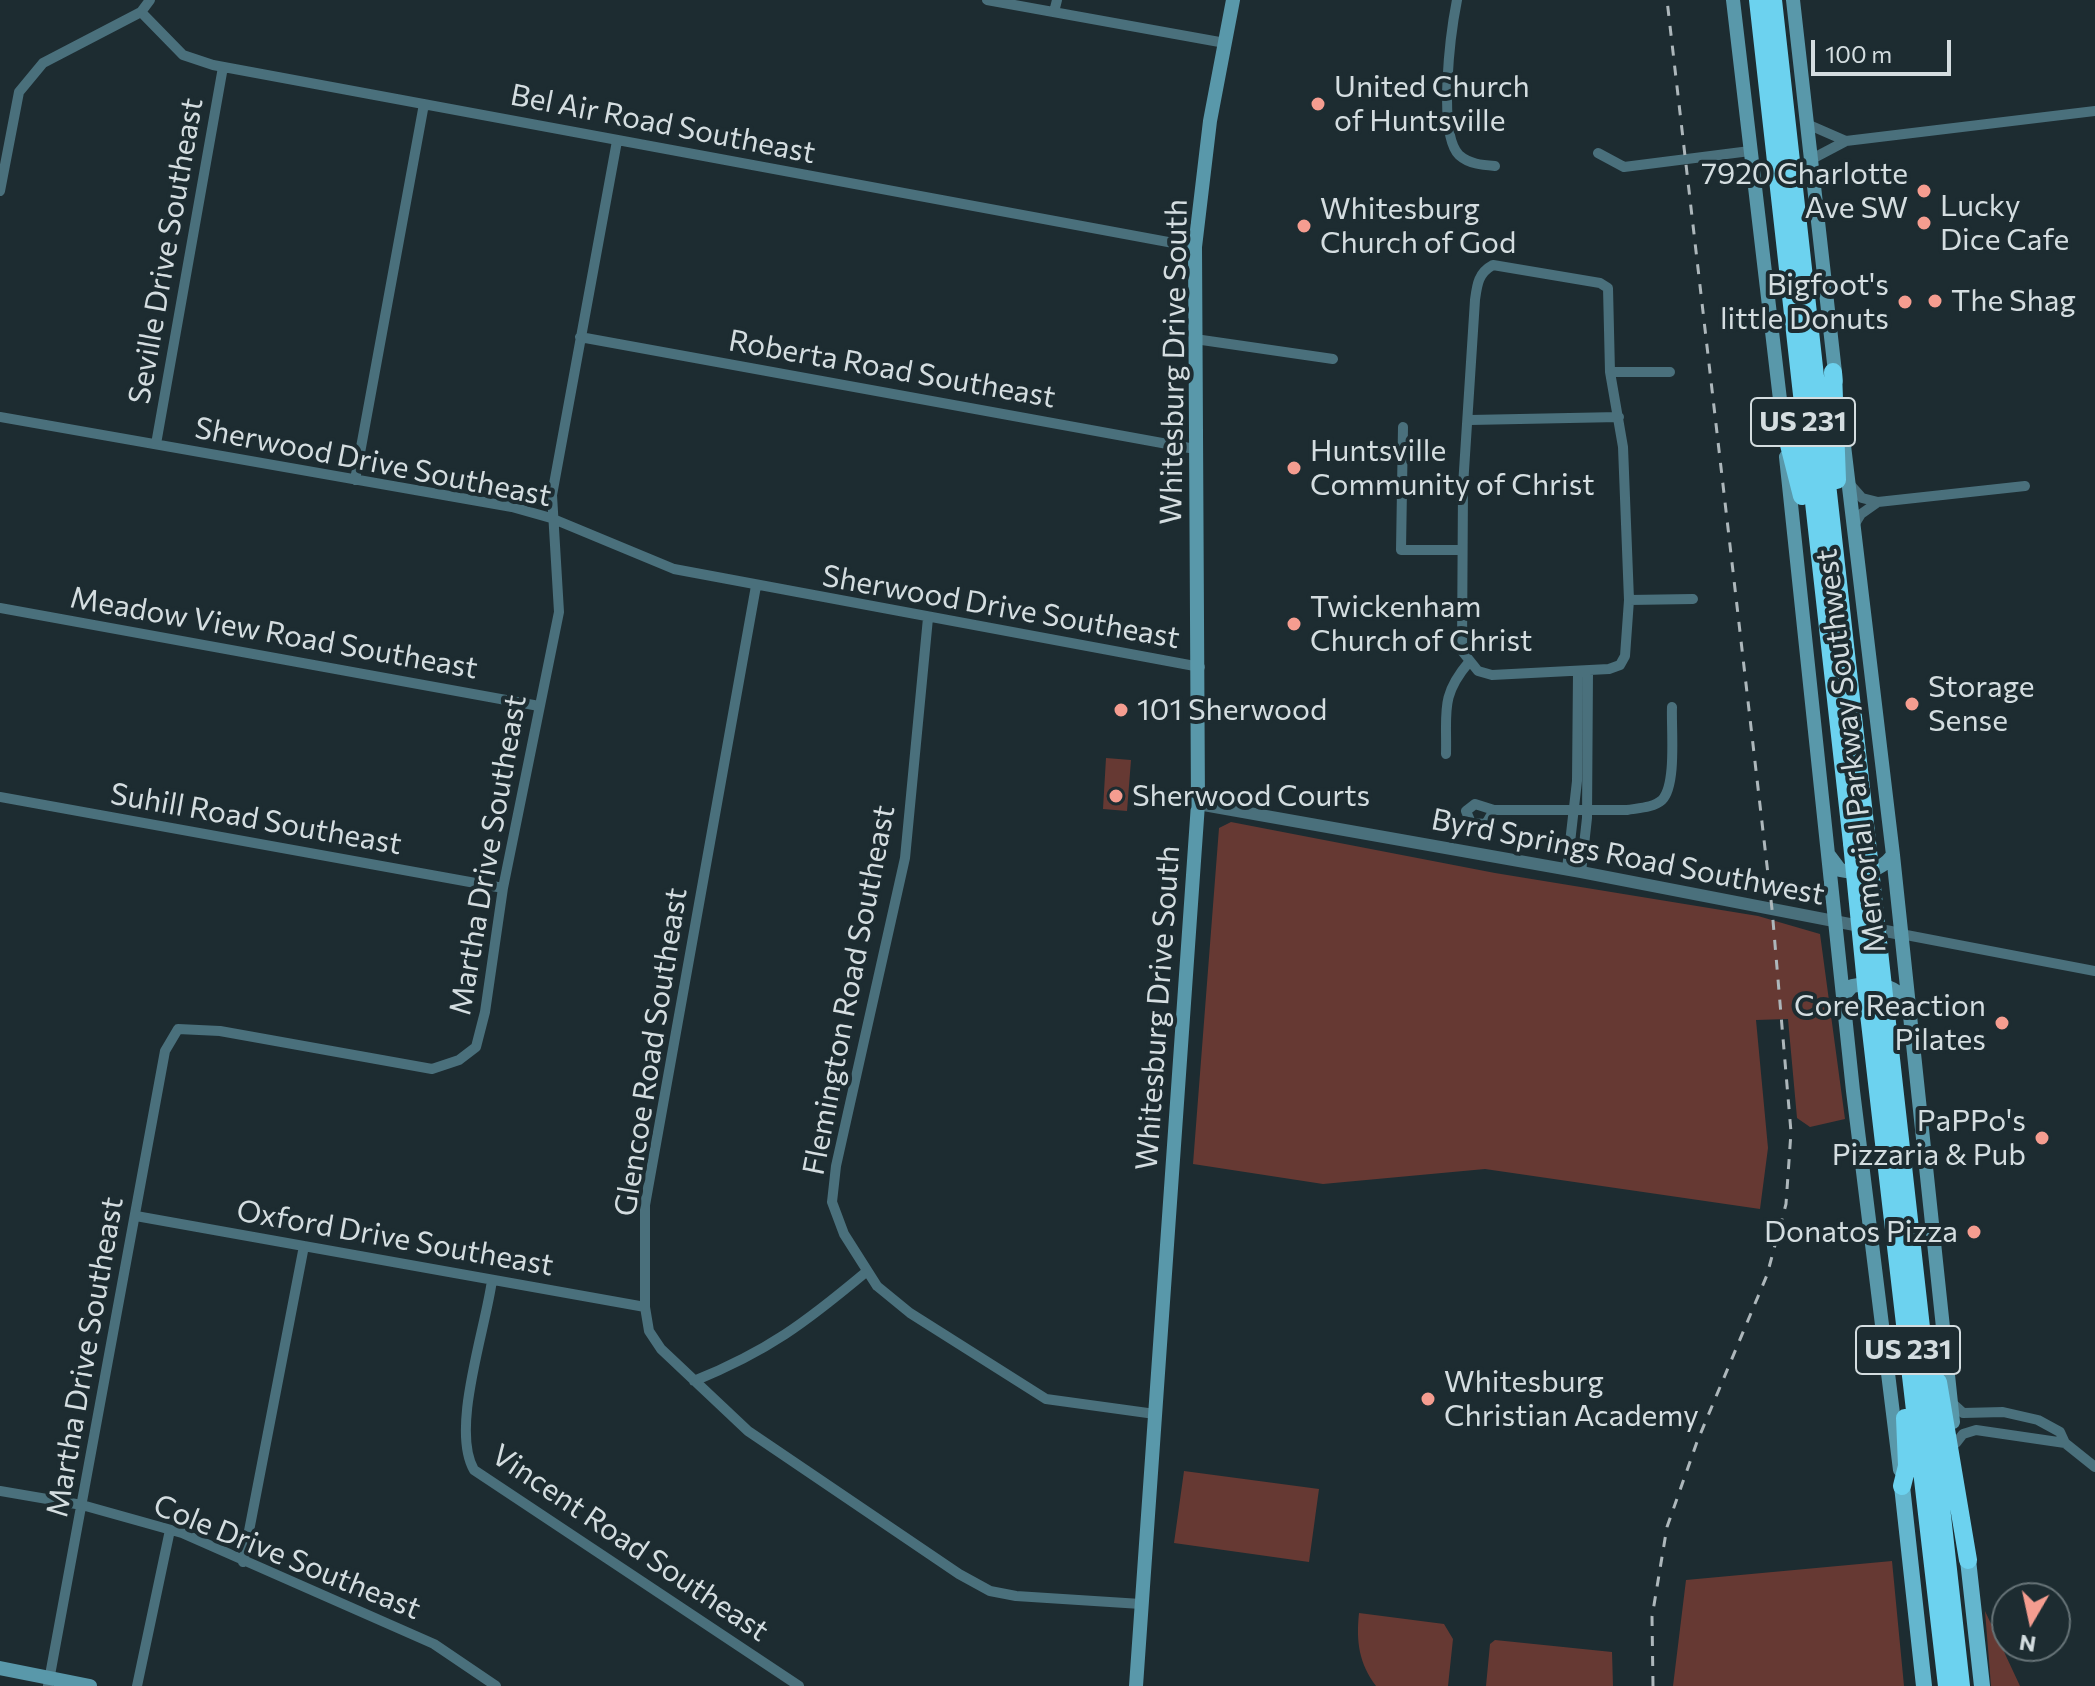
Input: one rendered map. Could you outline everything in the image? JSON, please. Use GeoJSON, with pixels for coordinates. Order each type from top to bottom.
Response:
{"type":"FeatureCollection","features":[{"type":"Feature","properties":{"kind":"highway","name":"Memorial Parkway Southwest"},"geometry":{"type":"LineString","coordinates":[[1758,0],[1859,842],[1909,1294],[1947,1686]]}},
{"type":"Feature","properties":{"kind":"highway","name":"Memorial Parkway Southwest"},"geometry":{"type":"LineString","coordinates":[[1773,0],[1832,612]]}},
{"type":"Feature","properties":{"kind":"highway"},"geometry":{"type":"LineString","coordinates":[[1832,612],[1833,372]]}},
{"type":"Feature","properties":{"kind":"highway"},"geometry":{"type":"LineString","coordinates":[[1782,417],[1804,502],[1815,586],[1832,612]]}},
{"type":"Feature","properties":{"kind":"highway","name":"Memorial Parkway Southwest"},"geometry":{"type":"LineString","coordinates":[[1909,1294],[1961,1686]]}},
{"type":"Feature","properties":{"kind":"highway"},"geometry":{"type":"LineString","coordinates":[[1902,1486],[1907,1466],[1897,1322],[1909,1294],[1927,1318],[1968,1560]]}},
{"type":"Feature","properties":{"kind":"main road","name":"Whitesburg Drive South"},"geometry":{"type":"LineString","coordinates":[[1136,1686],[1198,804],[1200,667],[1195,449],[1195,247],[1210,121],[1233,0]]}},
{"type":"Feature","properties":{"kind":"main road","name":"Memorial Parkway Southwest"},"geometry":{"type":"LineString","coordinates":[[1733,0],[1924,1686]]}},
{"type":"Feature","properties":{"kind":"main road","name":"Memorial Parkway Southwest"},"geometry":{"type":"LineString","coordinates":[[1793,0],[1833,372],[1893,855],[1982,1686]]}},
{"type":"Feature","properties":{"kind":"main road"},"geometry":{"type":"LineString","coordinates":[[1828,854],[1840,870],[1861,873],[1882,867],[1893,855]]}},
{"type":"Feature","properties":{"kind":"main road"},"geometry":{"type":"LineString","coordinates":[[1844,995],[1852,986],[1882,984],[1901,993],[1909,1006]]}},
{"type":"Feature","properties":{"kind":"main road"},"geometry":{"type":"LineString","coordinates":[[0,1668],[49,1681],[90,1686]]}},
{"type":"Feature","properties":{"kind":"street"},"geometry":{"type":"LineString","coordinates":[[0,191],[19,92],[43,63],[141,12],[150,0]]}},
{"type":"Feature","properties":{"kind":"street"},"geometry":{"type":"LineString","coordinates":[[987,0],[1225,43]]}},
{"type":"Feature","properties":{"kind":"street"},"geometry":{"type":"LineString","coordinates":[[1054,12],[1057,0]]}},
{"type":"Feature","properties":{"kind":"street"},"geometry":{"type":"LineString","coordinates":[[1457,0],[1451,31],[1449,123],[1461,157],[1495,166]]}},
{"type":"Feature","properties":{"kind":"street","name":"Bel Air Road Southeast"},"geometry":{"type":"LineString","coordinates":[[141,12],[183,55],[223,67],[1195,247]]}},
{"type":"Feature","properties":{"kind":"street","name":"Seville Drive Southeast"},"geometry":{"type":"LineString","coordinates":[[156,444],[223,67]]}},
{"type":"Feature","properties":{"kind":"street"},"geometry":{"type":"LineString","coordinates":[[355,480],[424,104]]}},
{"type":"Feature","properties":{"kind":"street"},"geometry":{"type":"LineString","coordinates":[[1810,160],[1846,141],[2095,111]]}},
{"type":"Feature","properties":{"kind":"street"},"geometry":{"type":"LineString","coordinates":[[1807,124],[1846,141]]}},
{"type":"Feature","properties":{"kind":"street","name":"Martha Drive Southeast"},"geometry":{"type":"LineString","coordinates":[[49,1681],[165,1051],[178,1029],[220,1031],[432,1069],[459,1060],[476,1047],[503,888],[559,612],[552,495],[617,141]]}},
{"type":"Feature","properties":{"kind":"street"},"geometry":{"type":"LineString","coordinates":[[1598,153],[1624,167],[1750,151]]}},
{"type":"Feature","properties":{"kind":"street"},"geometry":{"type":"LineString","coordinates":[[1493,265],[1600,283],[1608,288],[1610,372],[1619,417],[1629,600],[1625,656],[1620,665],[1583,672],[1492,675],[1478,671],[1462,651],[1460,635],[1477,281],[1484,270],[1493,265]]}},
{"type":"Feature","properties":{"kind":"street","name":"Roberta Road Southeast"},"geometry":{"type":"LineString","coordinates":[[580,337],[1195,449]]}},
{"type":"Feature","properties":{"kind":"street"},"geometry":{"type":"LineString","coordinates":[[1195,339],[1333,359]]}},
{"type":"Feature","properties":{"kind":"street"},"geometry":{"type":"LineString","coordinates":[[1610,372],[1670,372]]}},
{"type":"Feature","properties":{"kind":"street","name":"Sherwood Drive Southeast"},"geometry":{"type":"LineString","coordinates":[[0,417],[512,507],[551,518],[674,569],[1200,667]]}},
{"type":"Feature","properties":{"kind":"street"},"geometry":{"type":"LineString","coordinates":[[1470,420],[1619,417]]}},
{"type":"Feature","properties":{"kind":"street"},"geometry":{"type":"LineString","coordinates":[[1403,427],[1401,550],[1462,550]]}},
{"type":"Feature","properties":{"kind":"street"},"geometry":{"type":"LineString","coordinates":[[1848,481],[1862,498],[1878,502],[2025,486]]}},
{"type":"Feature","properties":{"kind":"street"},"geometry":{"type":"LineString","coordinates":[[1852,529],[1861,514],[1878,502]]}},
{"type":"Feature","properties":{"kind":"street","name":"Glencoe Road Southeast"},"geometry":{"type":"LineString","coordinates":[[756,586],[645,1205],[645,1307],[649,1331],[694,1381],[748,1431],[959,1574],[990,1591],[1141,1604]]}},
{"type":"Feature","properties":{"kind":"street"},"geometry":{"type":"LineString","coordinates":[[1629,600],[1693,599]]}},
{"type":"Feature","properties":{"kind":"street","name":"Meadow View Road Southeast"},"geometry":{"type":"LineString","coordinates":[[0,608],[539,706]]}},
{"type":"Feature","properties":{"kind":"street","name":"Flemington Road Southeast"},"geometry":{"type":"LineString","coordinates":[[928,618],[905,858],[836,1166],[832,1202],[844,1234],[866,1272],[910,1313],[1046,1399],[1155,1414]]}},
{"type":"Feature","properties":{"kind":"street"},"geometry":{"type":"LineString","coordinates":[[1446,754],[1447,695],[1452,683],[1469,662]]}},
{"type":"Feature","properties":{"kind":"street"},"geometry":{"type":"LineString","coordinates":[[1581,872],[1588,810],[1583,672]]}},
{"type":"Feature","properties":{"kind":"street"},"geometry":{"type":"LineString","coordinates":[[1567,869],[1583,672]]}},
{"type":"Feature","properties":{"kind":"street"},"geometry":{"type":"LineString","coordinates":[[1494,810],[1648,807],[1662,800],[1671,785],[1672,707]]}},
{"type":"Feature","properties":{"kind":"street","name":"Suhill Road Southeast"},"geometry":{"type":"LineString","coordinates":[[0,797],[503,888]]}},
{"type":"Feature","properties":{"kind":"street","name":"Byrd Springs Road Southwest"},"geometry":{"type":"LineString","coordinates":[[1198,804],[1567,869],[2095,971]]}},
{"type":"Feature","properties":{"kind":"street","name":"Oxford Drive Southeast"},"geometry":{"type":"LineString","coordinates":[[136,1216],[645,1307]]}},
{"type":"Feature","properties":{"kind":"street"},"geometry":{"type":"LineString","coordinates":[[243,1562],[304,1246]]}},
{"type":"Feature","properties":{"kind":"street"},"geometry":{"type":"LineString","coordinates":[[694,1381],[750,1358],[792,1332],[866,1272]]}},
{"type":"Feature","properties":{"kind":"street","name":"Vincent Road Southeast"},"geometry":{"type":"LineString","coordinates":[[492,1280],[468,1409],[466,1456],[474,1470],[799,1686]]}},
{"type":"Feature","properties":{"kind":"street"},"geometry":{"type":"LineString","coordinates":[[1951,1402],[1963,1413],[2003,1412],[2038,1420],[2060,1432],[2065,1443],[2095,1467]]}},
{"type":"Feature","properties":{"kind":"street"},"geometry":{"type":"LineString","coordinates":[[1956,1443],[1963,1434],[1976,1430],[2065,1443]]}},
{"type":"Feature","properties":{"kind":"street","name":"Cole Drive Southeast"},"geometry":{"type":"LineString","coordinates":[[0,1491],[82,1505],[170,1530],[434,1644],[496,1686]]}},
{"type":"Feature","properties":{"kind":"street"},"geometry":{"type":"LineString","coordinates":[[137,1686],[170,1530]]}},
{"type":"Feature","properties":{"kind":"shaded area","name":"Sherwood Courts"},"geometry":{"type":"Polygon","coordinates":[[[1106,758],[1131,760],[1127,811],[1103,809],[1106,758]]]}},
{"type":"Feature","properties":{"kind":"shaded area"},"geometry":{"type":"Polygon","coordinates":[[[1231,822],[1495,873],[1758,916],[1820,934],[1845,1119],[1810,1127],[1797,1118],[1788,1019],[1756,1020],[1768,1148],[1760,1209],[1485,1169],[1323,1184],[1193,1164],[1219,828],[1231,822]]]}},
{"type":"Feature","properties":{"kind":"shaded area"},"geometry":{"type":"Polygon","coordinates":[[[1184,1471],[1319,1489],[1309,1562],[1174,1543],[1184,1471]]]}},
{"type":"Feature","properties":{"kind":"shaded area"},"geometry":{"type":"Polygon","coordinates":[[[1892,1561],[1904,1686],[1673,1686],[1686,1580],[1892,1561]]]}},
{"type":"Feature","properties":{"kind":"shaded area"},"geometry":{"type":"Polygon","coordinates":[[[1985,1611],[1991,1624],[1991,1662],[2009,1662],[2020,1686],[1991,1686],[1985,1611]]]}},
{"type":"Feature","properties":{"kind":"shaded area"},"geometry":{"type":"Polygon","coordinates":[[[1359,1613],[1444,1624],[1453,1639],[1448,1686],[1376,1686],[1360,1652],[1359,1613]]]}},
{"type":"Feature","properties":{"kind":"shaded area"},"geometry":{"type":"Polygon","coordinates":[[[1495,1640],[1612,1652],[1613,1686],[1486,1686],[1490,1644],[1495,1640]]]}},
{"type":"Feature","properties":{"kind":"railway"},"geometry":{"type":"LineString","coordinates":[[1653,1686],[1652,1617],[1667,1527],[1697,1442],[1767,1275],[1786,1204],[1791,1132],[1772,909],[1667,0]]}},
{"type":"Feature","properties":{"kind":"place","name":"United Church of Huntsville"},"geometry":{"type":"Point","coordinates":[1318,104]}},
{"type":"Feature","properties":{"kind":"place","name":"7920 Charlotte Ave SW"},"geometry":{"type":"Point","coordinates":[1924,191]}},
{"type":"Feature","properties":{"kind":"place","name":"Lucky Dice Cafe"},"geometry":{"type":"Point","coordinates":[1924,223]}},
{"type":"Feature","properties":{"kind":"place","name":"Whitesburg Church of God"},"geometry":{"type":"Point","coordinates":[1304,226]}},
{"type":"Feature","properties":{"kind":"place","name":"The Shag"},"geometry":{"type":"Point","coordinates":[1935,301]}},
{"type":"Feature","properties":{"kind":"place","name":"Bigfoot's little Donuts"},"geometry":{"type":"Point","coordinates":[1905,302]}},
{"type":"Feature","properties":{"kind":"place","name":"Huntsville Community of Christ"},"geometry":{"type":"Point","coordinates":[1294,468]}},
{"type":"Feature","properties":{"kind":"place","name":"Twickenham Church of Christ"},"geometry":{"type":"Point","coordinates":[1294,624]}},
{"type":"Feature","properties":{"kind":"place","name":"Storage Sense"},"geometry":{"type":"Point","coordinates":[1912,704]}},
{"type":"Feature","properties":{"kind":"place","name":"101 Sherwood"},"geometry":{"type":"Point","coordinates":[1121,710]}},
{"type":"Feature","properties":{"kind":"place","name":"Sherwood Courts"},"geometry":{"type":"Point","coordinates":[1116,796]}},
{"type":"Feature","properties":{"kind":"place","name":"Core Reaction Pilates"},"geometry":{"type":"Point","coordinates":[2002,1023]}},
{"type":"Feature","properties":{"kind":"place","name":"PaPPo's Pizzaria & Pub"},"geometry":{"type":"Point","coordinates":[2042,1138]}},
{"type":"Feature","properties":{"kind":"place","name":"Donatos Pizza"},"geometry":{"type":"Point","coordinates":[1974,1232]}},
{"type":"Feature","properties":{"kind":"place","name":"Whitesburg Christian Academy"},"geometry":{"type":"Point","coordinates":[1428,1399]}}]}
